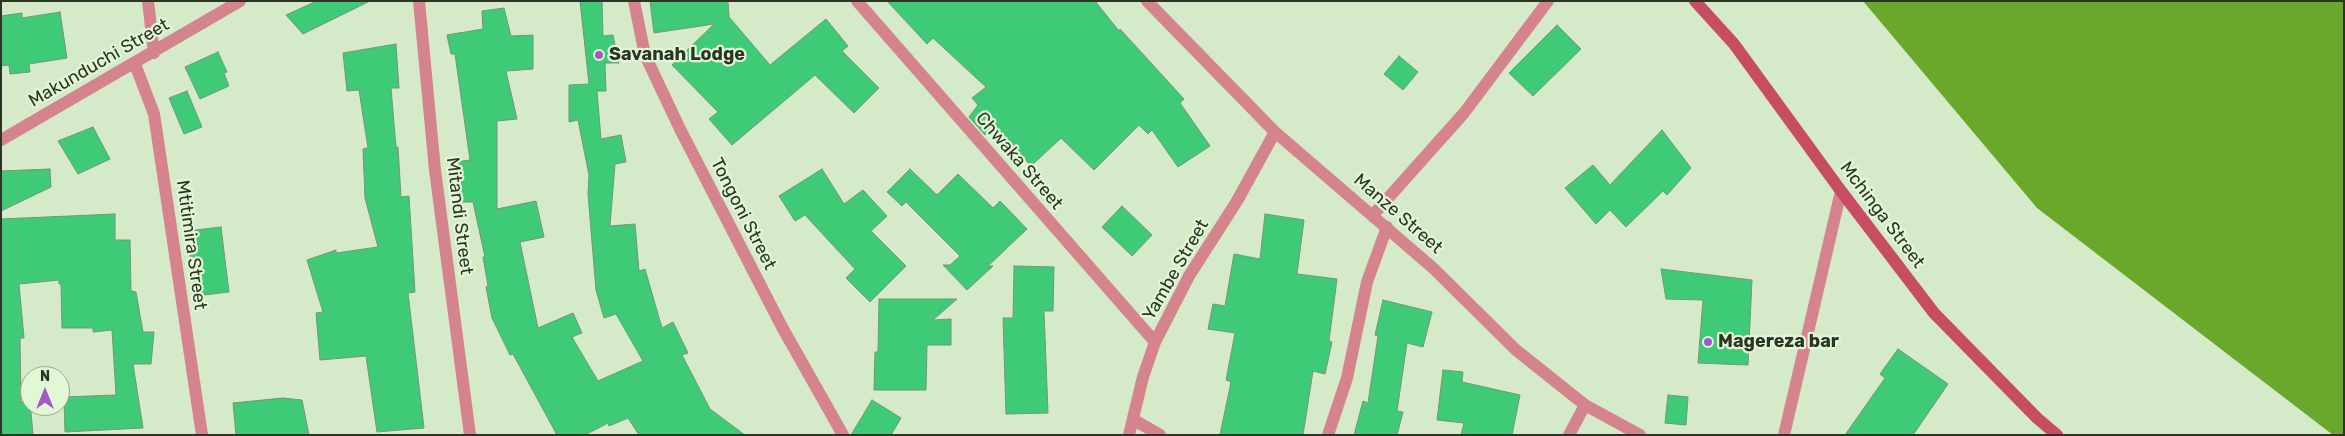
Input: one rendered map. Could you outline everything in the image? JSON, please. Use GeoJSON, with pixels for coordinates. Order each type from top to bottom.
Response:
{"type":"FeatureCollection","features":[{"type":"Feature","properties":{"kind":"main road","name":"Mchinga Street"},"geometry":{"type":"LineString","coordinates":[[1695,1],[1734,44],[1841,191],[1934,313],[2037,418],[2057,435]]}},
{"type":"Feature","properties":{"kind":"street"},"geometry":{"type":"LineString","coordinates":[[148,1],[154,53]]}},
{"type":"Feature","properties":{"kind":"street","name":"Makunduchi Street"},"geometry":{"type":"LineString","coordinates":[[1,140],[154,53],[240,1]]}},
{"type":"Feature","properties":{"kind":"street","name":"Mitandi Street"},"geometry":{"type":"LineString","coordinates":[[419,1],[435,170],[470,435]]}},
{"type":"Feature","properties":{"kind":"street","name":"Tongoni Street"},"geometry":{"type":"LineString","coordinates":[[634,1],[645,55],[680,129],[782,327],[843,435]]}},
{"type":"Feature","properties":{"kind":"street","name":"Chwaka Street"},"geometry":{"type":"LineString","coordinates":[[857,1],[1155,342]]}},
{"type":"Feature","properties":{"kind":"street","name":"Manze Street"},"geometry":{"type":"LineString","coordinates":[[1147,1],[1275,132],[1373,215],[1465,297],[1516,350],[1585,405],[1640,435]]}},
{"type":"Feature","properties":{"kind":"street"},"geometry":{"type":"LineString","coordinates":[[1373,215],[1464,113],[1548,1]]}},
{"type":"Feature","properties":{"kind":"street","name":"Mtitimira Street"},"geometry":{"type":"LineString","coordinates":[[135,64],[154,114],[202,435]]}},
{"type":"Feature","properties":{"kind":"street","name":"Yambe Street"},"geometry":{"type":"LineString","coordinates":[[1129,435],[1143,377],[1155,342],[1189,276],[1237,201],[1275,132]]}},
{"type":"Feature","properties":{"kind":"street"},"geometry":{"type":"LineString","coordinates":[[1784,435],[1841,191]]}},
{"type":"Feature","properties":{"kind":"street"},"geometry":{"type":"LineString","coordinates":[[1328,435],[1347,378],[1367,282],[1386,227]]}},
{"type":"Feature","properties":{"kind":"street"},"geometry":{"type":"LineString","coordinates":[[1569,435],[1585,405]]}},
{"type":"Feature","properties":{"kind":"street"},"geometry":{"type":"LineString","coordinates":[[1134,420],[1160,435]]}},
{"type":"Feature","properties":{"kind":"shaded area"},"geometry":{"type":"Polygon","coordinates":[[[1863,1],[2344,1],[2344,435],[2333,435],[2037,208],[1863,1]]]}},
{"type":"Feature","properties":{"kind":"building"},"geometry":{"type":"Polygon","coordinates":[[[317,1],[370,1],[303,34],[286,15],[317,1]]]}},
{"type":"Feature","properties":{"kind":"building"},"geometry":{"type":"Polygon","coordinates":[[[580,1],[602,1],[603,36],[613,35],[619,63],[605,63],[606,91],[597,91],[601,139],[621,135],[626,162],[615,164],[610,226],[635,224],[639,271],[645,269],[662,328],[673,322],[688,353],[682,355],[710,409],[745,435],[639,435],[628,418],[609,426],[608,423],[585,435],[557,435],[513,354],[510,355],[492,318],[486,287],[488,286],[483,257],[485,257],[473,202],[459,202],[454,162],[470,160],[455,54],[451,54],[447,35],[483,29],[482,11],[504,8],[511,36],[533,35],[533,69],[506,71],[517,119],[497,121],[497,209],[536,201],[544,237],[520,242],[538,328],[573,313],[582,333],[572,337],[598,381],[643,361],[616,314],[604,318],[596,290],[588,194],[589,175],[578,120],[569,122],[569,85],[589,84],[580,1]]]}},
{"type":"Feature","properties":{"kind":"building"},"geometry":{"type":"Polygon","coordinates":[[[650,1],[728,1],[729,17],[770,65],[826,19],[848,46],[842,51],[879,88],[854,113],[815,75],[732,145],[709,119],[718,112],[672,65],[714,24],[654,33],[650,1]]]}},
{"type":"Feature","properties":{"kind":"building"},"geometry":{"type":"Polygon","coordinates":[[[887,1],[1095,1],[1119,31],[1120,29],[1184,99],[1180,103],[1210,146],[1178,167],[1152,130],[1148,134],[1139,125],[1094,170],[1061,138],[1031,166],[993,125],[985,135],[969,117],[978,105],[972,98],[986,87],[933,38],[927,44],[887,1]]]}},
{"type":"Feature","properties":{"kind":"building"},"geometry":{"type":"Polygon","coordinates":[[[60,12],[67,58],[29,64],[30,72],[10,74],[9,65],[1,66],[1,16],[22,13],[22,18],[60,12]]]}},
{"type":"Feature","properties":{"kind":"building"},"geometry":{"type":"Polygon","coordinates":[[[1557,25],[1581,49],[1533,96],[1509,73],[1557,25]]]}},
{"type":"Feature","properties":{"kind":"building"},"geometry":{"type":"Polygon","coordinates":[[[396,44],[399,88],[391,88],[396,147],[398,147],[401,197],[409,196],[415,292],[408,293],[424,428],[377,432],[366,356],[320,360],[316,313],[323,312],[307,260],[336,250],[336,253],[378,247],[365,198],[363,149],[368,148],[359,90],[347,91],[343,53],[396,44]]]}},
{"type":"Feature","properties":{"kind":"building"},"geometry":{"type":"Polygon","coordinates":[[[218,52],[227,72],[224,73],[229,86],[200,99],[185,67],[218,52]]]}},
{"type":"Feature","properties":{"kind":"building"},"geometry":{"type":"Polygon","coordinates":[[[1399,56],[1418,72],[1403,90],[1384,74],[1399,56]]]}},
{"type":"Feature","properties":{"kind":"building"},"geometry":{"type":"Polygon","coordinates":[[[187,91],[202,127],[184,134],[169,98],[187,91]]]}},
{"type":"Feature","properties":{"kind":"building"},"geometry":{"type":"Polygon","coordinates":[[[93,127],[110,159],[78,174],[58,141],[93,127]]]}},
{"type":"Feature","properties":{"kind":"building"},"geometry":{"type":"Polygon","coordinates":[[[1662,130],[1691,168],[1667,195],[1663,191],[1626,227],[1610,210],[1596,224],[1565,188],[1593,165],[1610,185],[1662,130]]]}},
{"type":"Feature","properties":{"kind":"building"},"geometry":{"type":"Polygon","coordinates":[[[50,169],[51,187],[1,211],[1,171],[50,169]]]}},
{"type":"Feature","properties":{"kind":"building"},"geometry":{"type":"Polygon","coordinates":[[[822,169],[844,204],[863,190],[887,216],[871,231],[906,266],[870,302],[846,278],[855,269],[805,215],[795,221],[779,196],[822,169]]]}},
{"type":"Feature","properties":{"kind":"building"},"geometry":{"type":"Polygon","coordinates":[[[910,169],[937,195],[958,174],[993,208],[1000,201],[1027,229],[988,266],[993,266],[967,290],[943,265],[950,265],[960,256],[906,202],[902,206],[887,192],[910,169]]]}},
{"type":"Feature","properties":{"kind":"building"},"geometry":{"type":"Polygon","coordinates":[[[1122,206],[1152,235],[1132,256],[1102,227],[1122,206]]]}},
{"type":"Feature","properties":{"kind":"building"},"geometry":{"type":"Polygon","coordinates":[[[115,214],[115,240],[130,240],[131,291],[136,292],[143,332],[154,332],[151,364],[133,364],[143,428],[65,432],[65,416],[70,416],[70,397],[116,395],[112,330],[93,332],[93,328],[62,328],[61,284],[59,284],[59,280],[19,284],[24,338],[20,338],[20,416],[31,416],[33,434],[1,435],[1,219],[115,214]]]}},
{"type":"Feature","properties":{"kind":"building"},"geometry":{"type":"Polygon","coordinates":[[[1265,214],[1304,220],[1297,274],[1337,279],[1329,341],[1332,342],[1325,374],[1313,371],[1303,435],[1220,435],[1231,382],[1226,380],[1235,333],[1208,329],[1213,304],[1225,306],[1234,254],[1260,259],[1265,214]]]}},
{"type":"Feature","properties":{"kind":"building"},"geometry":{"type":"Polygon","coordinates":[[[221,227],[229,292],[195,296],[187,231],[221,227]]]}},
{"type":"Feature","properties":{"kind":"building"},"geometry":{"type":"Polygon","coordinates":[[[1014,266],[1054,267],[1053,311],[1044,311],[1048,413],[1006,414],[1003,318],[1013,318],[1014,266]]]}},
{"type":"Feature","properties":{"kind":"building"},"geometry":{"type":"Polygon","coordinates":[[[1661,269],[1752,280],[1748,365],[1698,363],[1703,300],[1666,299],[1661,269]]]}},
{"type":"Feature","properties":{"kind":"building"},"geometry":{"type":"Polygon","coordinates":[[[879,299],[957,299],[933,320],[951,319],[951,345],[927,345],[926,390],[874,390],[875,352],[878,352],[879,299]]]}},
{"type":"Feature","properties":{"kind":"building"},"geometry":{"type":"Polygon","coordinates":[[[1383,300],[1432,312],[1423,347],[1407,343],[1397,411],[1403,412],[1397,435],[1354,435],[1363,401],[1368,403],[1378,336],[1375,335],[1383,300]]]}},
{"type":"Feature","properties":{"kind":"building"},"geometry":{"type":"Polygon","coordinates":[[[1898,349],[1948,384],[1913,435],[1845,435],[1885,378],[1880,374],[1898,349]]]}},
{"type":"Feature","properties":{"kind":"building"},"geometry":{"type":"Polygon","coordinates":[[[1443,370],[1463,372],[1462,382],[1520,395],[1512,435],[1461,435],[1464,423],[1437,420],[1443,370]]]}},
{"type":"Feature","properties":{"kind":"building"},"geometry":{"type":"Polygon","coordinates":[[[1668,395],[1688,397],[1686,425],[1665,423],[1668,395]]]}},
{"type":"Feature","properties":{"kind":"building"},"geometry":{"type":"Polygon","coordinates":[[[283,398],[302,400],[309,435],[236,435],[233,403],[283,398]]]}},
{"type":"Feature","properties":{"kind":"building"},"geometry":{"type":"Polygon","coordinates":[[[872,400],[901,418],[891,435],[851,435],[872,400]]]}},
{"type":"Feature","properties":{"kind":"place","name":"Savanah Lodge"},"geometry":{"type":"Point","coordinates":[599,55]}},
{"type":"Feature","properties":{"kind":"place","name":"Magereza bar"},"geometry":{"type":"Point","coordinates":[1708,342]}}]}
